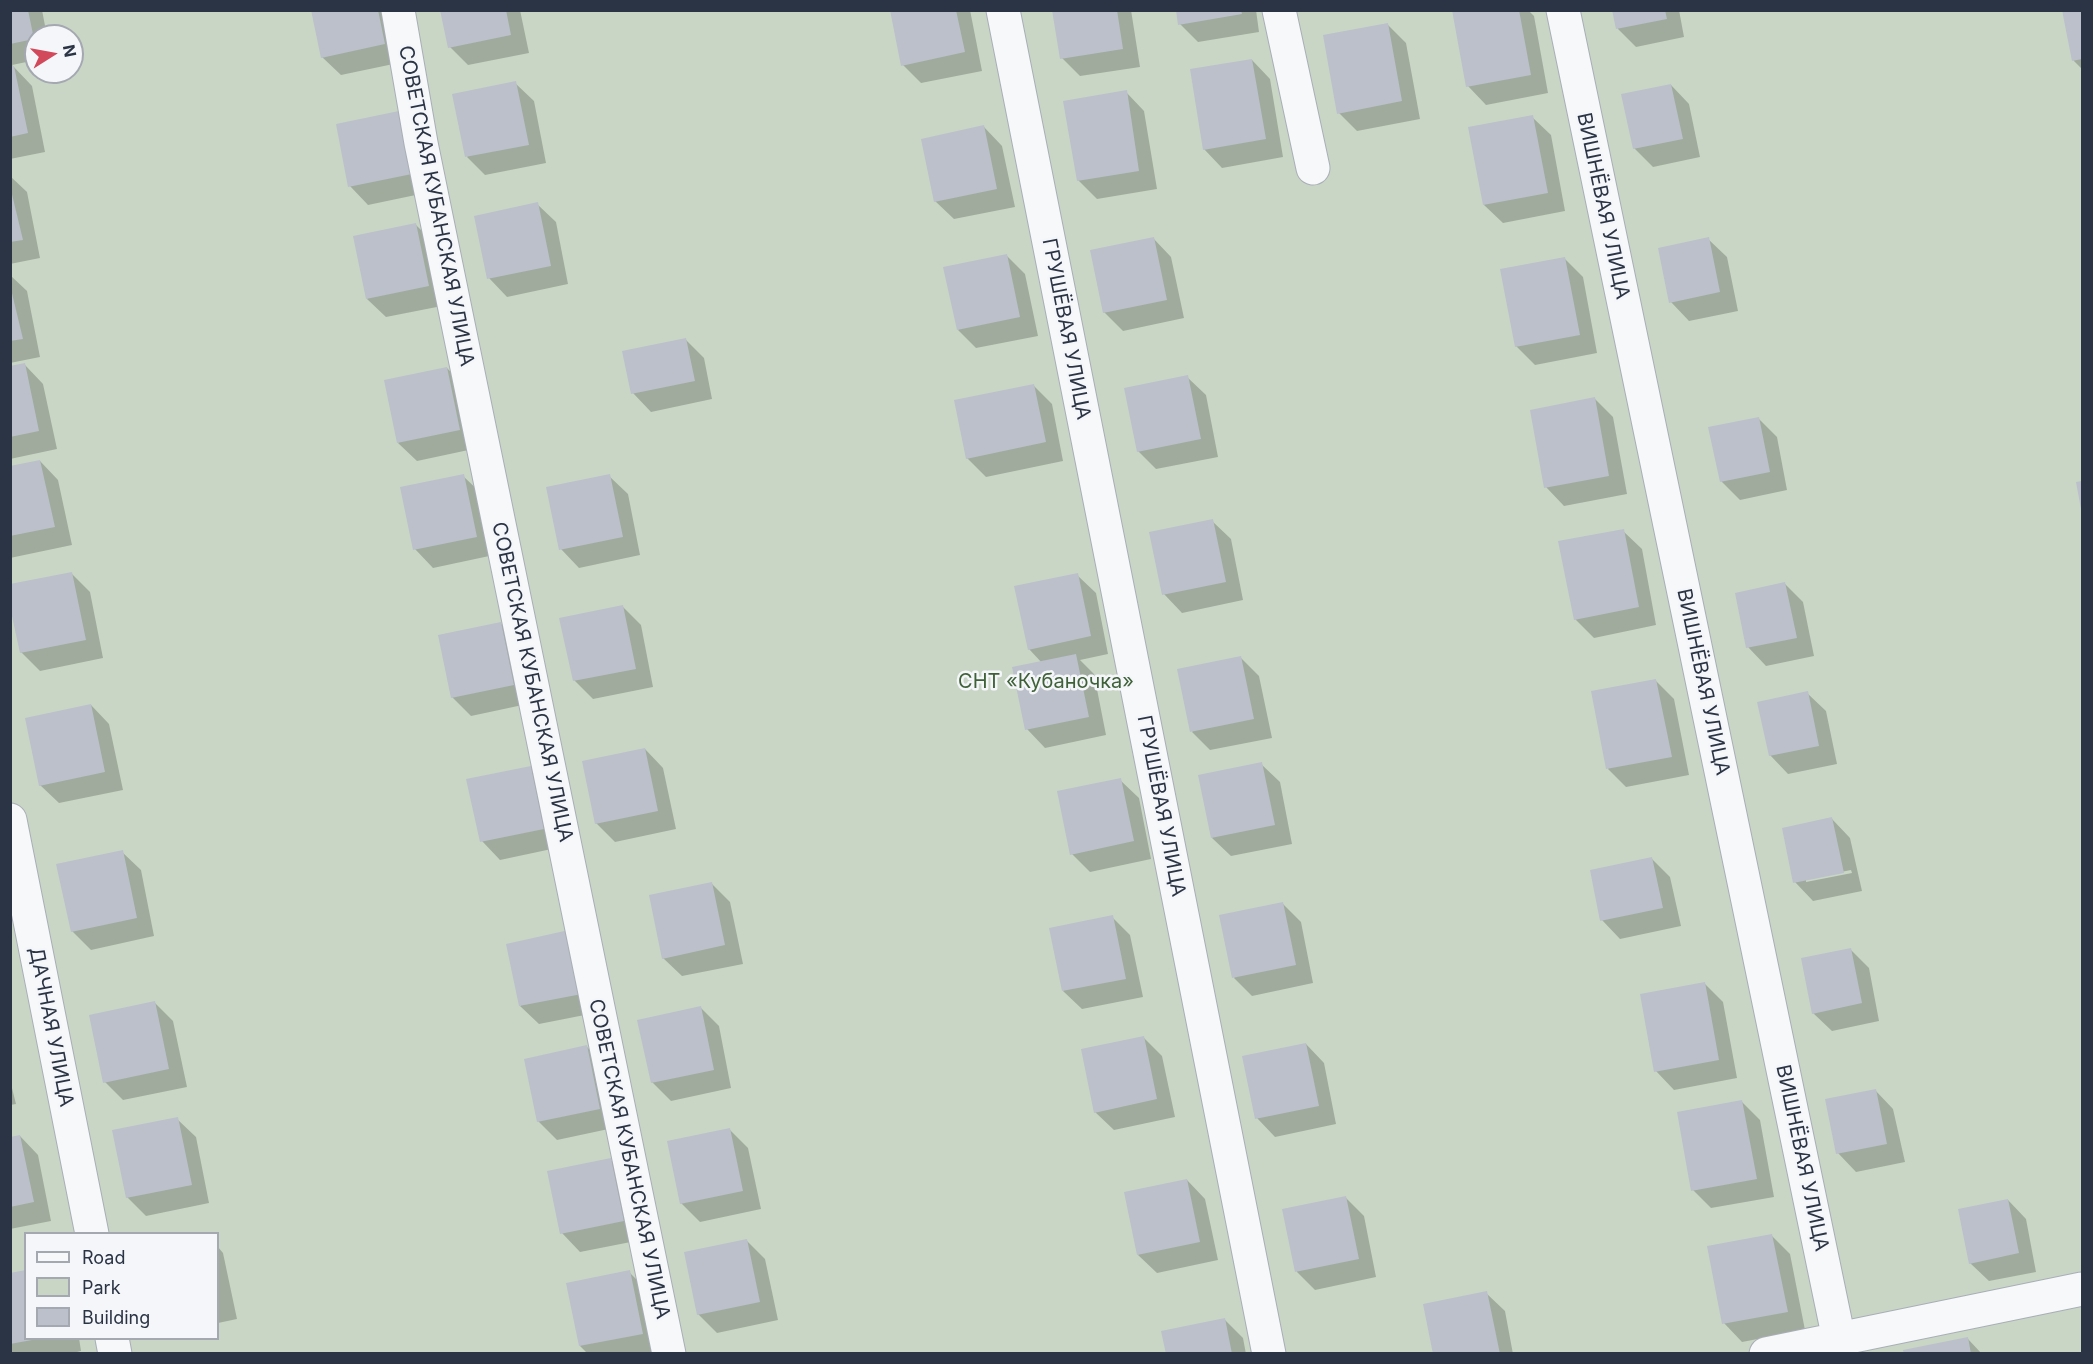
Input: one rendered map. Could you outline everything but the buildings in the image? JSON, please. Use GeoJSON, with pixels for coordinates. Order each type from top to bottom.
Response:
{"type":"FeatureCollection","features":[{"type":"Feature","properties":{"kind":"street","name":"СОВЕТСКАЯ КУБАНСКАЯ УЛИЦА"},"geometry":{"type":"LineString","coordinates":[[398,10],[426,166],[669,1353]]}},
{"type":"Feature","properties":{"kind":"street","name":"ГРУШЁВАЯ УЛИЦА"},"geometry":{"type":"LineString","coordinates":[[1003,10],[1269,1353]]}},
{"type":"Feature","properties":{"kind":"street"},"geometry":{"type":"LineString","coordinates":[[1279,10],[1313,168]]}},
{"type":"Feature","properties":{"kind":"street","name":"ВИШНЁВАЯ УЛИЦА"},"geometry":{"type":"LineString","coordinates":[[1563,10],[1841,1346]]}},
{"type":"Feature","properties":{"kind":"street","name":"ДАЧНАЯ УЛИЦА"},"geometry":{"type":"LineString","coordinates":[[10,820],[92,1232]]}},
{"type":"Feature","properties":{"kind":"street"},"geometry":{"type":"LineString","coordinates":[[1766,1353],[1841,1346],[2082,1289]]}},
{"type":"Feature","properties":{"kind":"green space","name":"СНТ «Кубаночка»"},"geometry":{"type":"Polygon","coordinates":[[[11,11],[2082,11],[2082,1353],[11,1353],[11,11]]]}}]}
